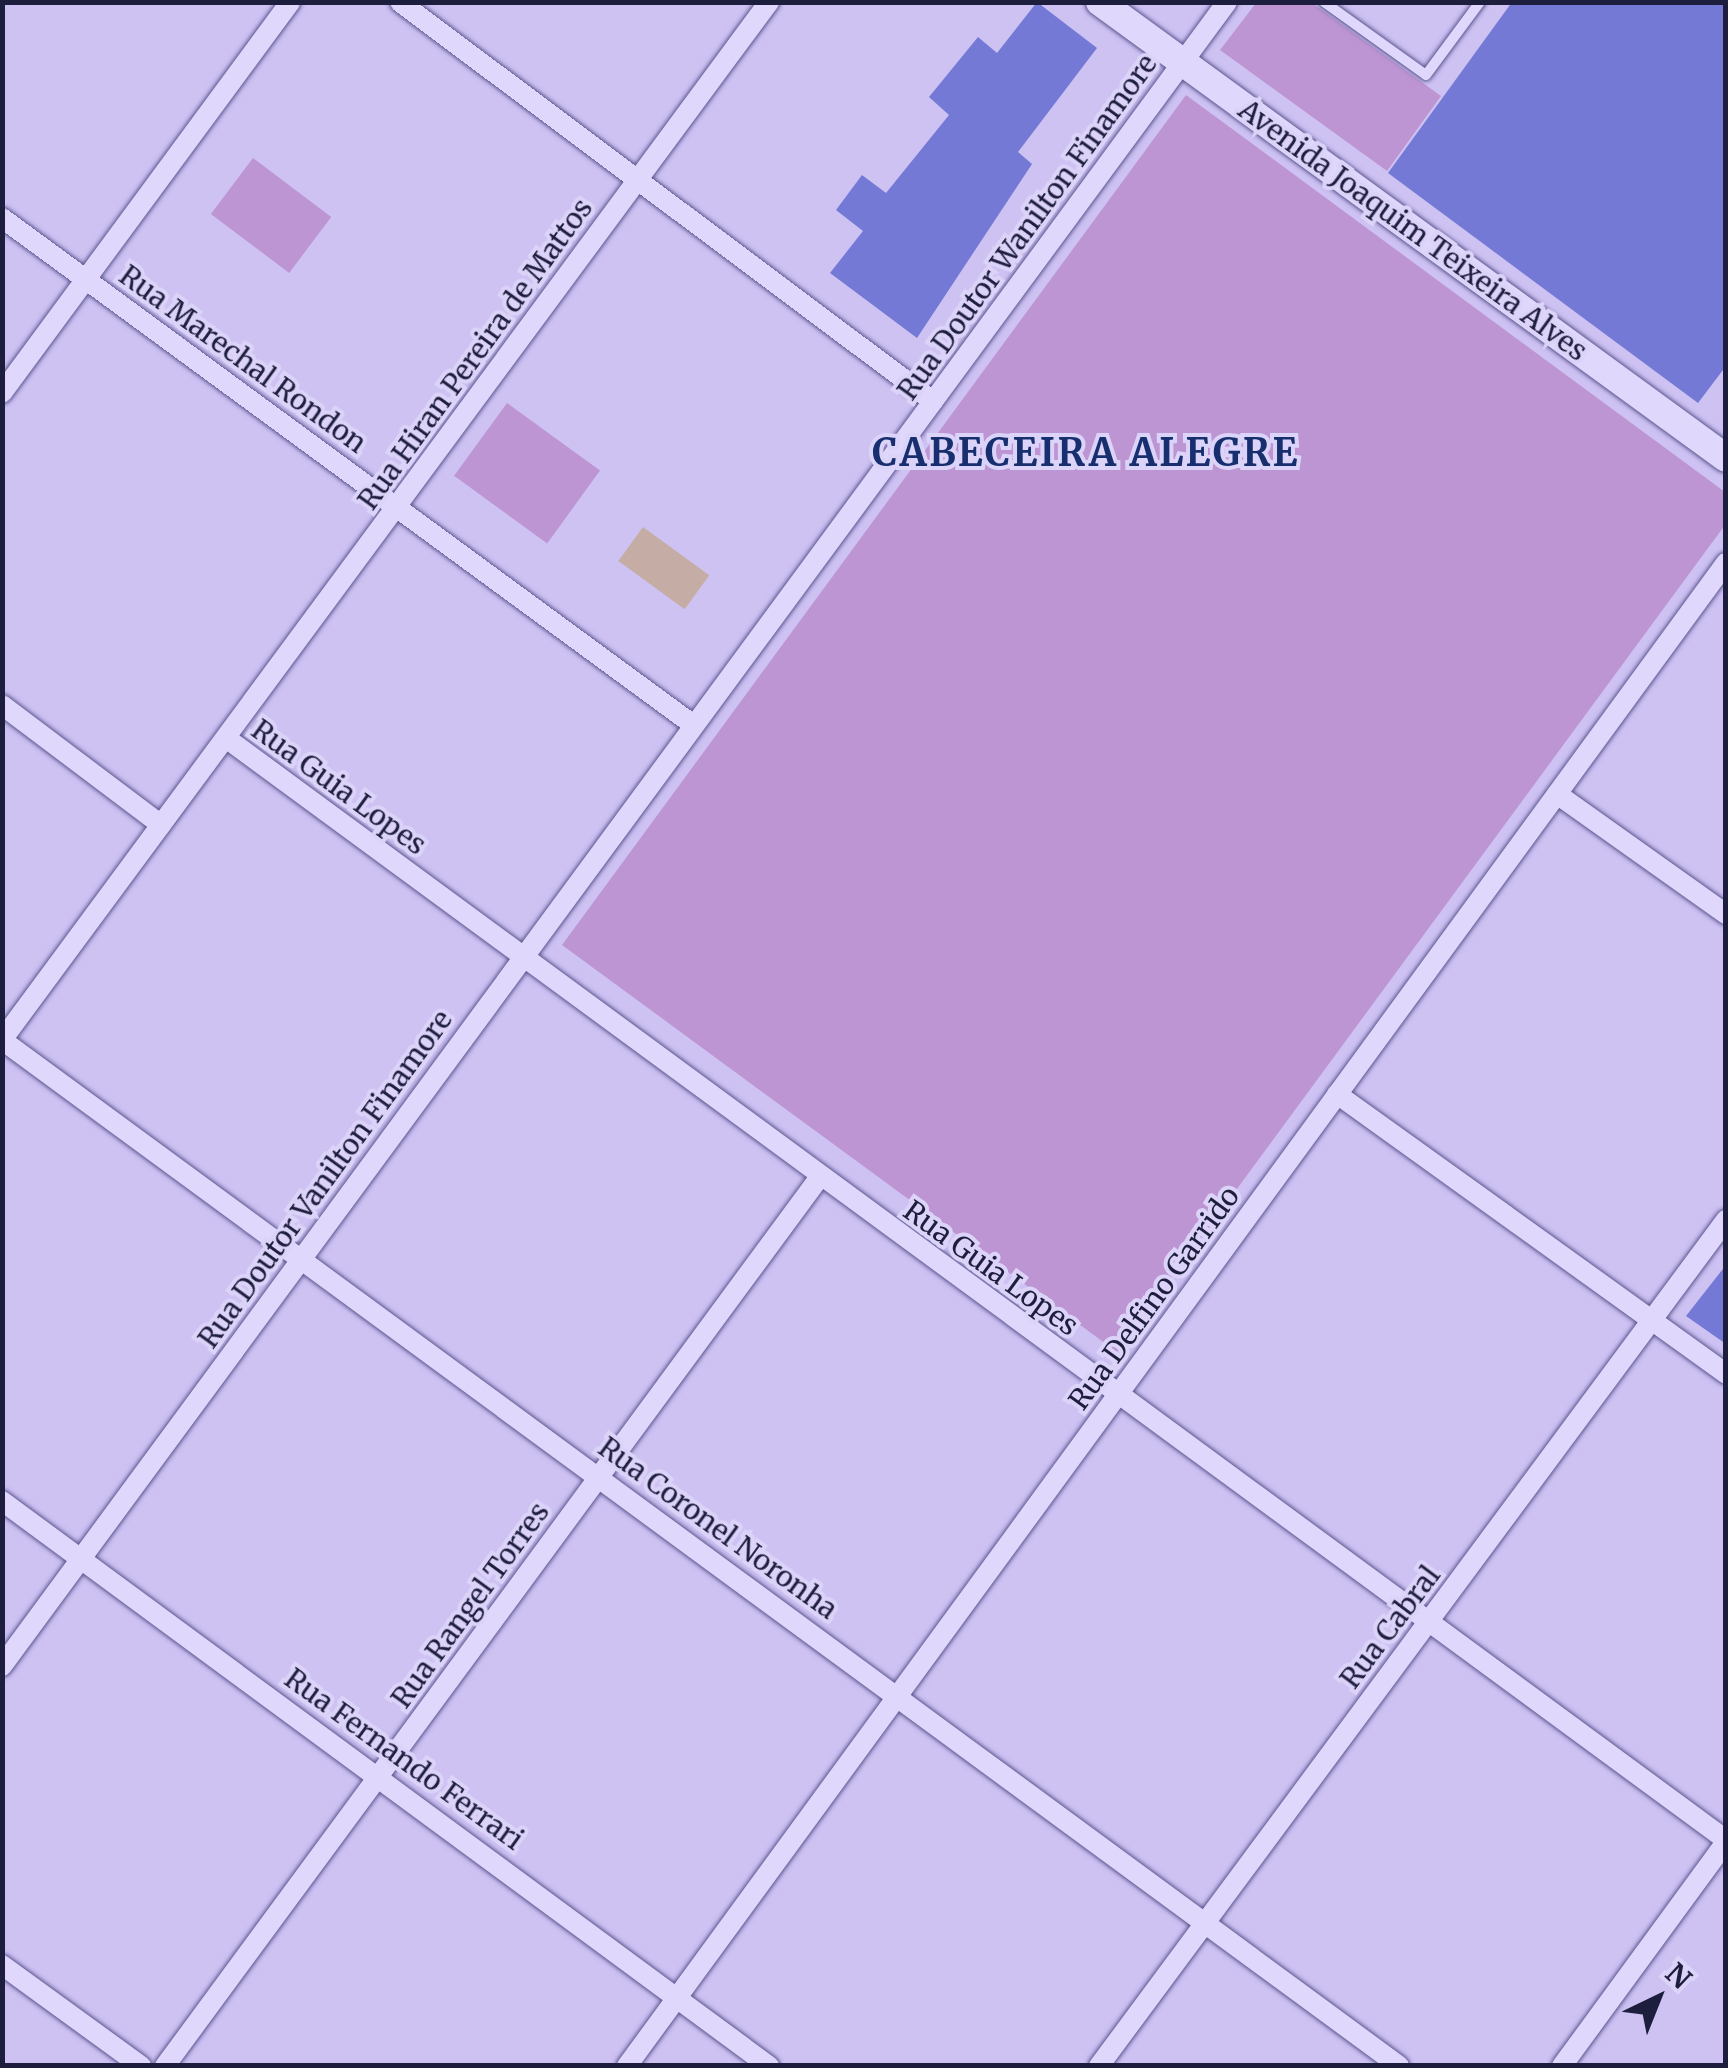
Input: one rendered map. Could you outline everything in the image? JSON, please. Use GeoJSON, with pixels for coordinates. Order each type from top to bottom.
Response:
{"type":"FeatureCollection","features":[{"type":"Feature","properties":{"kind":"street"},"geometry":{"type":"LineString","coordinates":[[2,392],[290,2]]}},
{"type":"Feature","properties":{"kind":"street"},"geometry":{"type":"LineString","coordinates":[[400,2],[933,401]]}},
{"type":"Feature","properties":{"kind":"street","name":"Rua Hiran Pereira de Mattos"},"geometry":{"type":"LineString","coordinates":[[3,1040],[769,2]]}},
{"type":"Feature","properties":{"kind":"street","name":"Avenida Joaquim Teixeira Alves"},"geometry":{"type":"LineString","coordinates":[[1100,2],[1726,458]]}},
{"type":"Feature","properties":{"kind":"street","name":"Rua Doutor Wanilton Finamore"},"geometry":{"type":"LineString","coordinates":[[692,724],[1227,2]]}},
{"type":"Feature","properties":{"kind":"street","name":"Rua Marechal Rondon"},"geometry":{"type":"LineString","coordinates":[[2,218],[692,724]]}},
{"type":"Feature","properties":{"kind":"street","name":"Rua Delfino Garrido"},"geometry":{"type":"LineString","coordinates":[[627,2066],[1726,563]]}},
{"type":"Feature","properties":{"kind":"street"},"geometry":{"type":"LineString","coordinates":[[2,705],[161,825]]}},
{"type":"Feature","properties":{"kind":"street","name":"Rua Doutor Vanilton Finamore"},"geometry":{"type":"LineString","coordinates":[[2,1666],[692,724]]}},
{"type":"Feature","properties":{"kind":"street","name":"Rua Guia Lopes"},"geometry":{"type":"LineString","coordinates":[[226,738],[819,1178],[1119,1393],[1726,1841]]}},
{"type":"Feature","properties":{"kind":"street"},"geometry":{"type":"LineString","coordinates":[[1557,794],[1726,914]]}},
{"type":"Feature","properties":{"kind":"street","name":"Rua Coronel Noronha"},"geometry":{"type":"LineString","coordinates":[[3,1040],[300,1260],[900,1692],[1399,2066]]}},
{"type":"Feature","properties":{"kind":"street"},"geometry":{"type":"LineString","coordinates":[[1337,1094],[1726,1374]]}},
{"type":"Feature","properties":{"kind":"street","name":"Rua Rangel Torres"},"geometry":{"type":"LineString","coordinates":[[165,2066],[819,1178]]}},
{"type":"Feature","properties":{"kind":"street","name":"Rua Cabral"},"geometry":{"type":"LineString","coordinates":[[1100,2066],[1726,1220]]}},
{"type":"Feature","properties":{"kind":"street","name":"Rua Fernando Ferrari"},"geometry":{"type":"LineString","coordinates":[[2,1501],[380,1774],[769,2066]]}},
{"type":"Feature","properties":{"kind":"street"},"geometry":{"type":"LineString","coordinates":[[1562,2066],[1726,1841]]}},
{"type":"Feature","properties":{"kind":"street"},"geometry":{"type":"LineString","coordinates":[[2,1965],[141,2066]]}},
{"type":"Feature","properties":{"kind":"lane"},"geometry":{"type":"LineString","coordinates":[[1324,2],[1426,75],[1480,2]]}},
{"type":"Feature","properties":{"kind":"shaded area"},"geometry":{"type":"Polygon","coordinates":[[[1256,3],[1312,3],[1441,96],[1387,171],[1220,50],[1256,3]]]}},
{"type":"Feature","properties":{"kind":"shaded area"},"geometry":{"type":"Polygon","coordinates":[[[1186,95],[1725,492],[1725,525],[1117,1352],[562,945],[1186,95]]]}},
{"type":"Feature","properties":{"kind":"shaded area"},"geometry":{"type":"Polygon","coordinates":[[[253,158],[331,217],[289,273],[211,214],[253,158]]]}},
{"type":"Feature","properties":{"kind":"shaded area"},"geometry":{"type":"Polygon","coordinates":[[[507,403],[600,471],[547,543],[454,476],[507,403]]]}},
{"type":"Feature","properties":{"kind":"shaded area"},"geometry":{"type":"Polygon","coordinates":[[[643,527],[709,575],[685,609],[618,561],[643,527]]]}},
{"type":"Feature","properties":{"kind":"building"},"geometry":{"type":"Polygon","coordinates":[[[1037,2],[1097,48],[1018,152],[1032,164],[917,338],[830,273],[863,231],[836,210],[862,175],[886,193],[949,115],[929,97],[978,37],[997,53],[1037,2]]]}},
{"type":"Feature","properties":{"kind":"building"},"geometry":{"type":"Polygon","coordinates":[[[1512,2],[1726,2],[1726,366],[1698,403],[1388,173],[1512,2]]]}},
{"type":"Feature","properties":{"kind":"building"},"geometry":{"type":"Polygon","coordinates":[[[1726,1265],[1726,1344],[1686,1316],[1726,1265]]]}},
{"type":"Feature","properties":{"kind":"district","name":"CABECEIRA ALEGRE"},"geometry":{"type":"Point","coordinates":[1086,453]}}]}
